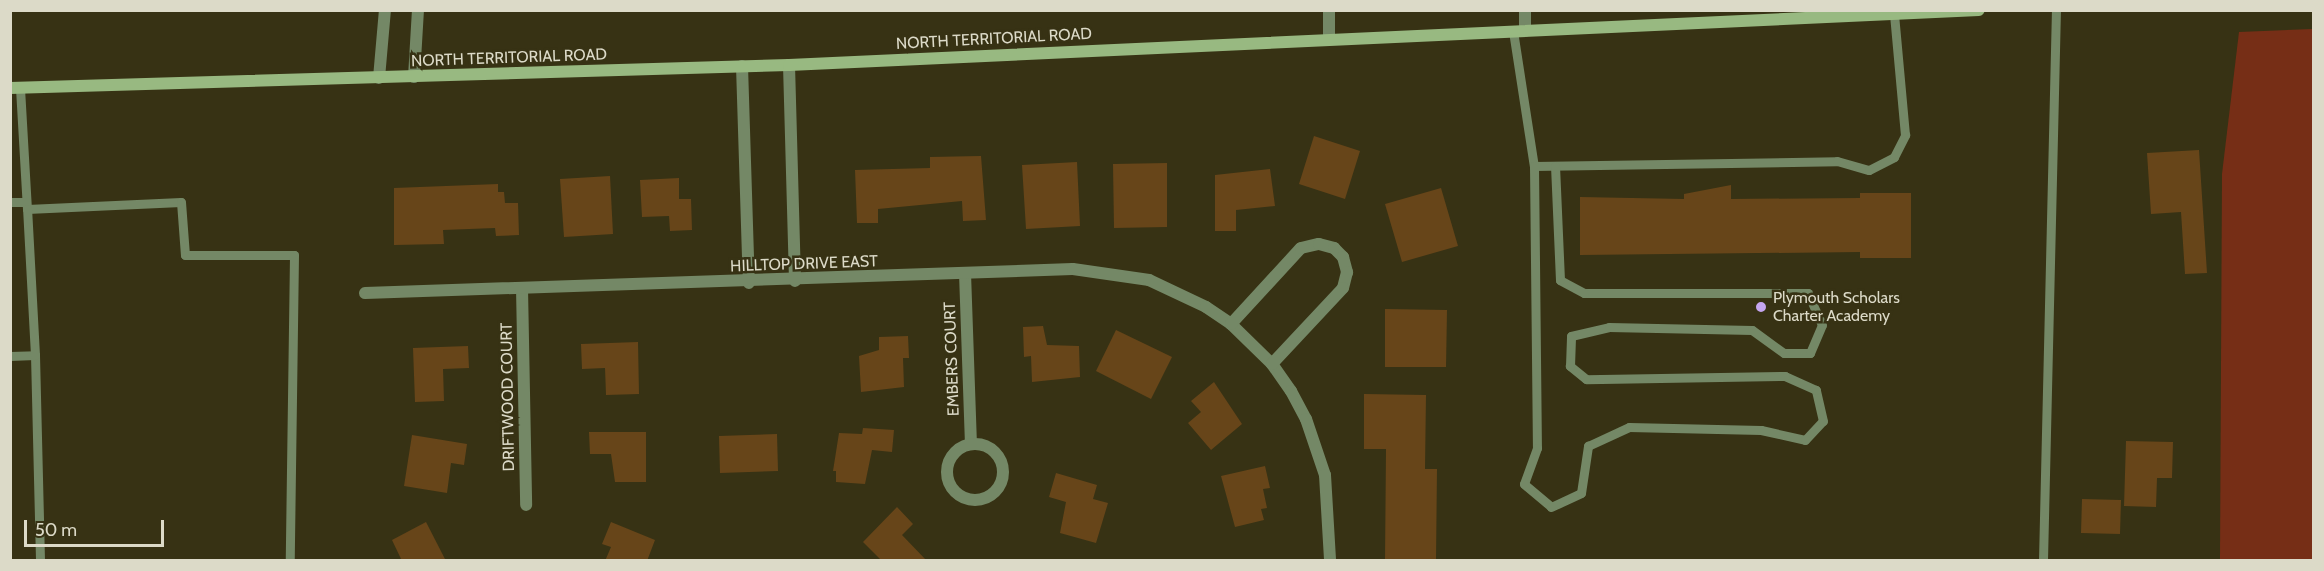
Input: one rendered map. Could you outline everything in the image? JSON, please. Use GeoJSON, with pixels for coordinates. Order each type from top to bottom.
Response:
{"type":"FeatureCollection","features":[{"type":"Feature","properties":{"kind":"main road","name":"NORTH TERRITORIAL ROAD"},"geometry":{"type":"LineString","coordinates":[[15,88],[789,65],[1979,10]]}},
{"type":"Feature","properties":{"kind":"street"},"geometry":{"type":"LineString","coordinates":[[379,78],[385,10]]}},
{"type":"Feature","properties":{"kind":"street"},"geometry":{"type":"LineString","coordinates":[[414,77],[418,10]]}},
{"type":"Feature","properties":{"kind":"street"},"geometry":{"type":"LineString","coordinates":[[1329,10],[1329,39]]}},
{"type":"Feature","properties":{"kind":"street"},"geometry":{"type":"LineString","coordinates":[[1519,31],[1525,10]]}},
{"type":"Feature","properties":{"kind":"street"},"geometry":{"type":"LineString","coordinates":[[789,65],[795,281]]}},
{"type":"Feature","properties":{"kind":"street"},"geometry":{"type":"LineString","coordinates":[[742,66],[749,283]]}},
{"type":"Feature","properties":{"kind":"street"},"geometry":{"type":"LineString","coordinates":[[1231,324],[1301,248],[1319,244],[1334,248],[1343,257],[1347,272],[1343,288],[1272,364]]}},
{"type":"Feature","properties":{"kind":"street","name":"HILLTOP DRIVE EAST"},"geometry":{"type":"LineString","coordinates":[[365,293],[749,283],[1073,269],[1119,273],[1177,291],[1231,324],[1272,364],[1291,390],[1318,449],[1330,516],[1330,561]]}},
{"type":"Feature","properties":{"kind":"street","name":"EMBERS COURT"},"geometry":{"type":"LineString","coordinates":[[966,273],[971,443]]}},
{"type":"Feature","properties":{"kind":"street","name":"DRIFTWOOD COURT"},"geometry":{"type":"LineString","coordinates":[[522,288],[526,505]]}},
{"type":"Feature","properties":{"kind":"street"},"geometry":{"type":"LineString","coordinates":[[971,443],[996,453],[1003,469],[999,487],[976,500],[958,495],[951,488],[946,470],[954,452],[971,443]]}},
{"type":"Feature","properties":{"kind":"lane"},"geometry":{"type":"LineString","coordinates":[[2043,561],[2056,10]]}},
{"type":"Feature","properties":{"kind":"lane"},"geometry":{"type":"LineString","coordinates":[[1534,166],[1837,161],[1869,170],[1894,157],[1905,135],[1894,13]]}},
{"type":"Feature","properties":{"kind":"lane"},"geometry":{"type":"LineString","coordinates":[[1519,31],[1534,166],[1537,448],[1524,484],[1551,507],[1581,494],[1588,446],[1629,427],[1761,430],[1805,440],[1823,421],[1816,390],[1785,376],[1586,379],[1570,366],[1571,336],[1609,327],[1752,330],[1784,353],[1810,352],[1822,325],[1808,294],[1584,293],[1560,280],[1555,166]]}},
{"type":"Feature","properties":{"kind":"lane"},"geometry":{"type":"LineString","coordinates":[[15,88],[26,205],[36,356],[40,561]]}},
{"type":"Feature","properties":{"kind":"lane"},"geometry":{"type":"LineString","coordinates":[[10,202],[26,205],[181,202],[184,255],[294,255],[290,561]]}},
{"type":"Feature","properties":{"kind":"lane"},"geometry":{"type":"LineString","coordinates":[[10,356],[36,356]]}},
{"type":"Feature","properties":{"kind":"shaded area"},"geometry":{"type":"Polygon","coordinates":[[[2313,29],[2313,560],[2220,560],[2222,174],[2239,32],[2313,29]]]}},
{"type":"Feature","properties":{"kind":"building"},"geometry":{"type":"Polygon","coordinates":[[[1314,136],[1360,151],[1345,199],[1299,184],[1314,136]]]}},
{"type":"Feature","properties":{"kind":"building"},"geometry":{"type":"Polygon","coordinates":[[[2199,150],[2207,273],[2185,274],[2181,212],[2151,214],[2147,153],[2199,150]]]}},
{"type":"Feature","properties":{"kind":"building"},"geometry":{"type":"Polygon","coordinates":[[[981,156],[986,220],[963,221],[962,201],[878,209],[878,223],[857,223],[855,170],[930,168],[930,157],[981,156]]]}},
{"type":"Feature","properties":{"kind":"building"},"geometry":{"type":"Polygon","coordinates":[[[1077,162],[1080,226],[1026,229],[1022,165],[1077,162]]]}},
{"type":"Feature","properties":{"kind":"building"},"geometry":{"type":"Polygon","coordinates":[[[1167,163],[1167,227],[1114,228],[1113,164],[1167,163]]]}},
{"type":"Feature","properties":{"kind":"building"},"geometry":{"type":"Polygon","coordinates":[[[1270,169],[1275,206],[1236,210],[1236,231],[1215,231],[1215,175],[1270,169]]]}},
{"type":"Feature","properties":{"kind":"building"},"geometry":{"type":"Polygon","coordinates":[[[610,176],[613,234],[564,237],[560,179],[610,176]]]}},
{"type":"Feature","properties":{"kind":"building"},"geometry":{"type":"Polygon","coordinates":[[[679,178],[679,199],[691,199],[692,230],[670,231],[669,216],[642,217],[640,180],[679,178]]]}},
{"type":"Feature","properties":{"kind":"building"},"geometry":{"type":"Polygon","coordinates":[[[498,184],[498,192],[504,192],[505,203],[518,203],[519,235],[496,236],[495,228],[443,230],[444,244],[394,245],[394,188],[498,184]]]}},
{"type":"Feature","properties":{"kind":"building"},"geometry":{"type":"Polygon","coordinates":[[[1731,185],[1731,199],[1860,198],[1860,193],[1911,193],[1911,258],[1860,258],[1860,252],[1580,255],[1580,197],[1684,199],[1684,194],[1731,185]]]}},
{"type":"Feature","properties":{"kind":"building"},"geometry":{"type":"Polygon","coordinates":[[[1441,188],[1458,246],[1402,262],[1385,204],[1441,188]]]}},
{"type":"Feature","properties":{"kind":"building"},"geometry":{"type":"Polygon","coordinates":[[[1385,309],[1447,310],[1446,367],[1385,367],[1385,309]]]}},
{"type":"Feature","properties":{"kind":"building"},"geometry":{"type":"Polygon","coordinates":[[[1043,326],[1047,345],[1079,346],[1080,377],[1032,382],[1031,356],[1024,357],[1023,327],[1043,326]]]}},
{"type":"Feature","properties":{"kind":"building"},"geometry":{"type":"Polygon","coordinates":[[[1116,330],[1172,357],[1151,399],[1096,371],[1116,330]]]}},
{"type":"Feature","properties":{"kind":"building"},"geometry":{"type":"Polygon","coordinates":[[[908,336],[909,358],[903,358],[904,387],[861,392],[859,356],[879,350],[879,337],[908,336]]]}},
{"type":"Feature","properties":{"kind":"building"},"geometry":{"type":"Polygon","coordinates":[[[638,342],[639,394],[606,395],[605,368],[582,369],[581,344],[638,342]]]}},
{"type":"Feature","properties":{"kind":"building"},"geometry":{"type":"Polygon","coordinates":[[[468,346],[469,368],[443,369],[444,401],[415,402],[413,348],[468,346]]]}},
{"type":"Feature","properties":{"kind":"building"},"geometry":{"type":"Polygon","coordinates":[[[1214,382],[1242,424],[1211,450],[1188,423],[1201,412],[1191,401],[1214,382]]]}},
{"type":"Feature","properties":{"kind":"building"},"geometry":{"type":"Polygon","coordinates":[[[1364,394],[1426,395],[1425,469],[1437,469],[1436,561],[1385,561],[1386,449],[1364,449],[1364,394]]]}},
{"type":"Feature","properties":{"kind":"building"},"geometry":{"type":"Polygon","coordinates":[[[863,428],[894,430],[892,452],[872,450],[865,484],[836,482],[836,471],[833,471],[839,433],[862,434],[863,428]]]}},
{"type":"Feature","properties":{"kind":"building"},"geometry":{"type":"Polygon","coordinates":[[[589,432],[646,432],[646,482],[615,482],[611,454],[590,454],[589,432]]]}},
{"type":"Feature","properties":{"kind":"building"},"geometry":{"type":"Polygon","coordinates":[[[777,434],[778,471],[720,473],[719,436],[777,434]]]}},
{"type":"Feature","properties":{"kind":"building"},"geometry":{"type":"Polygon","coordinates":[[[412,435],[467,444],[464,465],[451,463],[447,493],[404,486],[412,435]]]}},
{"type":"Feature","properties":{"kind":"building"},"geometry":{"type":"Polygon","coordinates":[[[2126,441],[2173,442],[2172,478],[2157,478],[2156,507],[2124,506],[2126,441]]]}},
{"type":"Feature","properties":{"kind":"building"},"geometry":{"type":"Polygon","coordinates":[[[1265,466],[1270,488],[1263,489],[1267,508],[1261,509],[1264,520],[1235,527],[1221,476],[1265,466]]]}},
{"type":"Feature","properties":{"kind":"building"},"geometry":{"type":"Polygon","coordinates":[[[1056,473],[1097,485],[1093,499],[1108,503],[1096,543],[1060,533],[1066,502],[1049,497],[1056,473]]]}},
{"type":"Feature","properties":{"kind":"building"},"geometry":{"type":"Polygon","coordinates":[[[2082,499],[2121,500],[2120,534],[2081,533],[2082,499]]]}},
{"type":"Feature","properties":{"kind":"building"},"geometry":{"type":"Polygon","coordinates":[[[897,507],[913,524],[902,535],[927,561],[882,561],[863,542],[897,507]]]}},
{"type":"Feature","properties":{"kind":"building"},"geometry":{"type":"Polygon","coordinates":[[[426,522],[446,561],[402,561],[392,540],[426,522]]]}},
{"type":"Feature","properties":{"kind":"building"},"geometry":{"type":"Polygon","coordinates":[[[611,522],[655,540],[647,561],[605,561],[611,547],[602,544],[611,522]]]}},
{"type":"Feature","properties":{"kind":"place","name":"Plymouth Scholars Charter Academy"},"geometry":{"type":"Point","coordinates":[1761,307]}}]}
